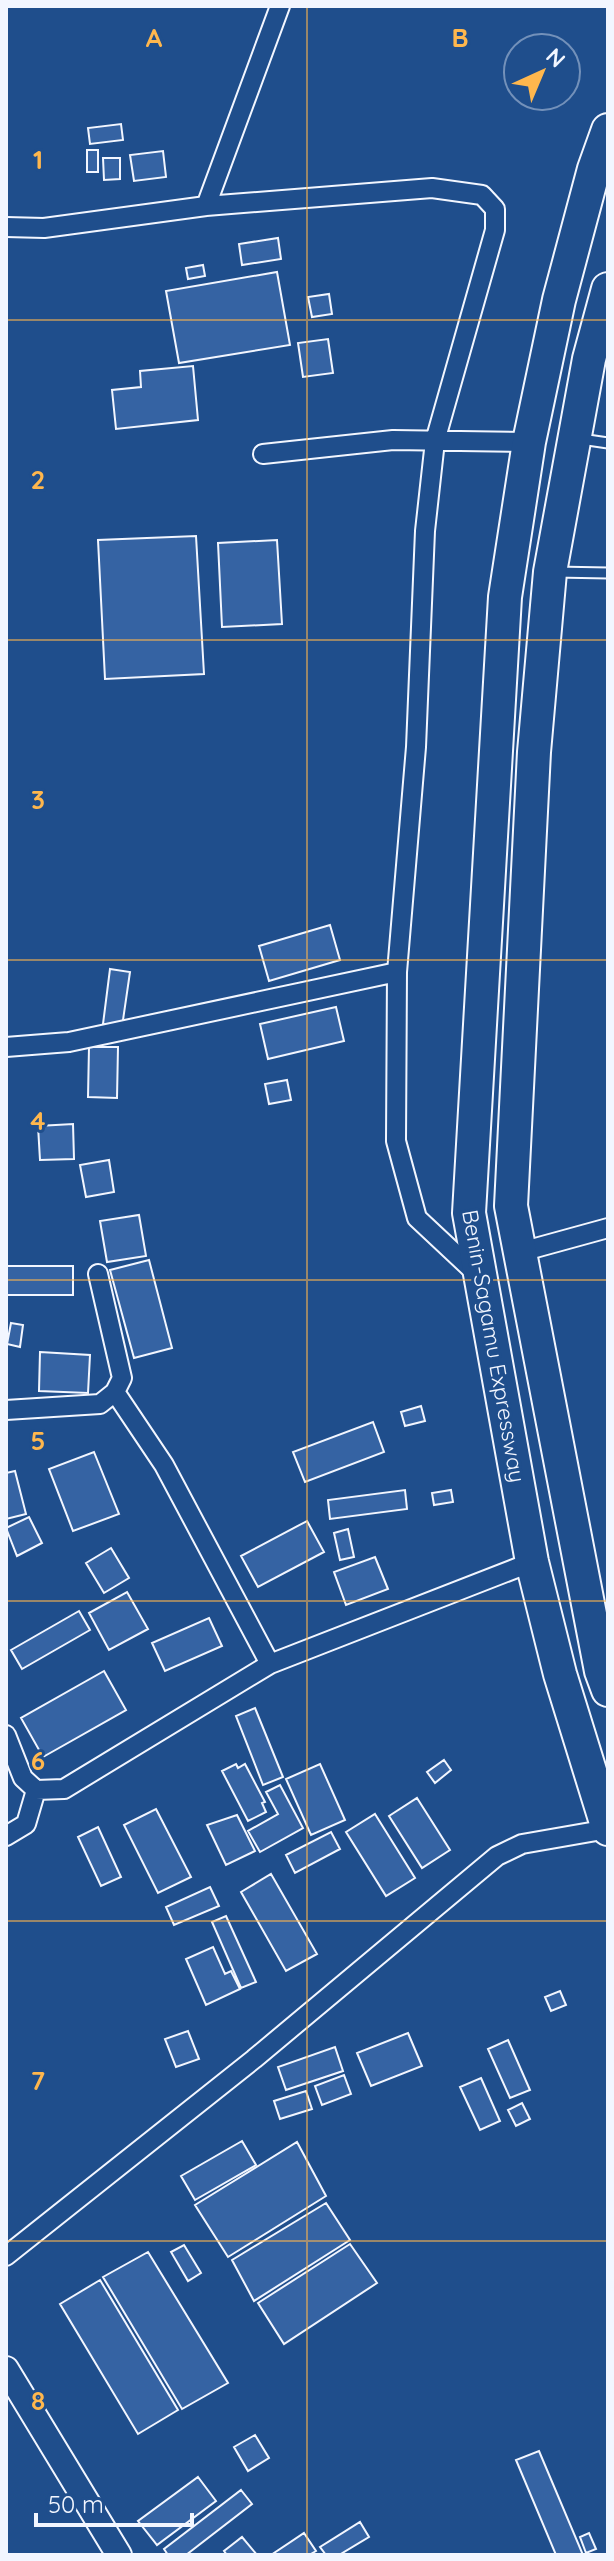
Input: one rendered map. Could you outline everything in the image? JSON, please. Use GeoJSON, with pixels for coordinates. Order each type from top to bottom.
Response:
{"type":"FeatureCollection","features":[{"type":"Feature","properties":{"kind":"highway","name":"Benin-Sagamu Expressway"},"geometry":{"type":"LineString","coordinates":[[608,130],[594,169],[559,300],[529,442],[505,597],[493,756],[469,1213],[532,1562],[560,1674],[608,1829]]}},
{"type":"Feature","properties":{"kind":"highway","name":"Benin-Sagamu Expressway"},"geometry":{"type":"LineString","coordinates":[[608,289],[599,355],[574,437],[550,572],[534,752],[511,1206],[517,1253],[601,1671],[608,1690]]}},
{"type":"Feature","properties":{"kind":"street"},"geometry":{"type":"LineString","coordinates":[[206,206],[280,6]]}},
{"type":"Feature","properties":{"kind":"street"},"geometry":{"type":"LineString","coordinates":[[6,227],[44,228],[206,206],[432,188],[482,195],[495,209],[495,230],[435,441],[425,531],[416,747],[397,972],[396,1141],[417,1218],[479,1276]]}},
{"type":"Feature","properties":{"kind":"street"},"geometry":{"type":"LineString","coordinates":[[263,454],[393,440],[529,442]]}},
{"type":"Feature","properties":{"kind":"street"},"geometry":{"type":"LineString","coordinates":[[6,1047],[69,1042],[397,972]]}},
{"type":"Feature","properties":{"kind":"street"},"geometry":{"type":"LineString","coordinates":[[517,1253],[608,1228]]}},
{"type":"Feature","properties":{"kind":"street"},"geometry":{"type":"LineString","coordinates":[[6,1410],[100,1404],[115,1392],[122,1378],[98,1274]]}},
{"type":"Feature","properties":{"kind":"street"},"geometry":{"type":"LineString","coordinates":[[115,1392],[164,1465],[270,1664]]}},
{"type":"Feature","properties":{"kind":"street"},"geometry":{"type":"LineString","coordinates":[[6,1735],[23,1778],[36,1790],[64,1789],[270,1664],[532,1562]]}},
{"type":"Feature","properties":{"kind":"street"},"geometry":{"type":"LineString","coordinates":[[6,1836],[26,1824],[36,1790]]}},
{"type":"Feature","properties":{"kind":"street"},"geometry":{"type":"LineString","coordinates":[[6,2256],[254,2059],[497,1856],[522,1844],[608,1829]]}},
{"type":"Feature","properties":{"kind":"street"},"geometry":{"type":"LineString","coordinates":[[6,2369],[119,2555]]}},
{"type":"Feature","properties":{"kind":"lane"},"geometry":{"type":"LineString","coordinates":[[574,437],[608,443]]}},
{"type":"Feature","properties":{"kind":"lane"},"geometry":{"type":"LineString","coordinates":[[550,572],[608,573]]}},
{"type":"Feature","properties":{"kind":"building"},"geometry":{"type":"Polygon","coordinates":[[[121,124],[123,140],[90,144],[88,128],[121,124]]]}},
{"type":"Feature","properties":{"kind":"building"},"geometry":{"type":"Polygon","coordinates":[[[87,150],[98,150],[98,172],[87,172],[87,150]]]}},
{"type":"Feature","properties":{"kind":"building"},"geometry":{"type":"Polygon","coordinates":[[[163,151],[166,177],[134,181],[130,155],[163,151]]]}},
{"type":"Feature","properties":{"kind":"building"},"geometry":{"type":"Polygon","coordinates":[[[103,158],[120,158],[120,179],[104,180],[103,158]]]}},
{"type":"Feature","properties":{"kind":"building"},"geometry":{"type":"Polygon","coordinates":[[[278,238],[281,259],[242,265],[239,244],[278,238]]]}},
{"type":"Feature","properties":{"kind":"building"},"geometry":{"type":"Polygon","coordinates":[[[203,265],[205,276],[188,279],[186,268],[203,265]]]}},
{"type":"Feature","properties":{"kind":"building"},"geometry":{"type":"Polygon","coordinates":[[[277,272],[290,345],[179,363],[166,291],[277,272]]]}},
{"type":"Feature","properties":{"kind":"building"},"geometry":{"type":"Polygon","coordinates":[[[329,294],[332,314],[312,317],[308,297],[329,294]]]}},
{"type":"Feature","properties":{"kind":"building"},"geometry":{"type":"Polygon","coordinates":[[[328,339],[333,373],[303,377],[298,343],[328,339]]]}},
{"type":"Feature","properties":{"kind":"building"},"geometry":{"type":"Polygon","coordinates":[[[193,366],[198,420],[116,429],[112,390],[141,387],[140,371],[193,366]]]}},
{"type":"Feature","properties":{"kind":"building"},"geometry":{"type":"Polygon","coordinates":[[[196,536],[204,674],[105,679],[98,540],[196,536]]]}},
{"type":"Feature","properties":{"kind":"building"},"geometry":{"type":"Polygon","coordinates":[[[277,540],[282,624],[222,627],[218,543],[277,540]]]}},
{"type":"Feature","properties":{"kind":"building"},"geometry":{"type":"Polygon","coordinates":[[[330,925],[340,960],[269,981],[259,946],[330,925]]]}},
{"type":"Feature","properties":{"kind":"building"},"geometry":{"type":"Polygon","coordinates":[[[110,969],[130,972],[122,1027],[103,1024],[110,969]]]}},
{"type":"Feature","properties":{"kind":"building"},"geometry":{"type":"Polygon","coordinates":[[[336,1007],[344,1041],[268,1059],[260,1024],[336,1007]]]}},
{"type":"Feature","properties":{"kind":"building"},"geometry":{"type":"Polygon","coordinates":[[[89,1047],[118,1047],[117,1098],[88,1097],[89,1047]]]}},
{"type":"Feature","properties":{"kind":"building"},"geometry":{"type":"Polygon","coordinates":[[[287,1080],[291,1100],[269,1104],[265,1084],[287,1080]]]}},
{"type":"Feature","properties":{"kind":"building"},"geometry":{"type":"Polygon","coordinates":[[[73,1124],[74,1159],[40,1160],[38,1126],[73,1124]]]}},
{"type":"Feature","properties":{"kind":"building"},"geometry":{"type":"Polygon","coordinates":[[[109,1160],[114,1192],[86,1197],[80,1165],[109,1160]]]}},
{"type":"Feature","properties":{"kind":"building"},"geometry":{"type":"Polygon","coordinates":[[[139,1215],[146,1256],[107,1262],[100,1221],[139,1215]]]}},
{"type":"Feature","properties":{"kind":"building"},"geometry":{"type":"Polygon","coordinates":[[[149,1260],[172,1348],[134,1358],[110,1270],[149,1260]]]}},
{"type":"Feature","properties":{"kind":"building"},"geometry":{"type":"Polygon","coordinates":[[[6,1266],[73,1266],[73,1295],[6,1295],[6,1266]]]}},
{"type":"Feature","properties":{"kind":"building"},"geometry":{"type":"Polygon","coordinates":[[[11,1323],[23,1325],[20,1347],[7,1344],[11,1323]]]}},
{"type":"Feature","properties":{"kind":"building"},"geometry":{"type":"Polygon","coordinates":[[[40,1352],[90,1355],[88,1393],[39,1391],[40,1352]]]}},
{"type":"Feature","properties":{"kind":"building"},"geometry":{"type":"Polygon","coordinates":[[[421,1406],[425,1421],[405,1426],[401,1412],[421,1406]]]}},
{"type":"Feature","properties":{"kind":"building"},"geometry":{"type":"Polygon","coordinates":[[[373,1422],[384,1452],[305,1482],[293,1452],[373,1422]]]}},
{"type":"Feature","properties":{"kind":"building"},"geometry":{"type":"Polygon","coordinates":[[[94,1452],[119,1514],[73,1531],[49,1469],[94,1452]]]}},
{"type":"Feature","properties":{"kind":"building"},"geometry":{"type":"Polygon","coordinates":[[[15,1471],[26,1514],[6,1519],[6,1473],[15,1471]]]}},
{"type":"Feature","properties":{"kind":"building"},"geometry":{"type":"Polygon","coordinates":[[[405,1490],[407,1509],[330,1519],[328,1500],[405,1490]]]}},
{"type":"Feature","properties":{"kind":"building"},"geometry":{"type":"Polygon","coordinates":[[[451,1490],[453,1502],[434,1505],[432,1493],[451,1490]]]}},
{"type":"Feature","properties":{"kind":"building"},"geometry":{"type":"Polygon","coordinates":[[[29,1517],[42,1543],[17,1556],[6,1528],[29,1517]]]}},
{"type":"Feature","properties":{"kind":"building"},"geometry":{"type":"Polygon","coordinates":[[[307,1521],[324,1552],[258,1587],[241,1556],[307,1521]]]}},
{"type":"Feature","properties":{"kind":"building"},"geometry":{"type":"Polygon","coordinates":[[[348,1529],[354,1557],[340,1560],[334,1533],[348,1529]]]}},
{"type":"Feature","properties":{"kind":"building"},"geometry":{"type":"Polygon","coordinates":[[[111,1548],[129,1578],[104,1593],[86,1563],[111,1548]]]}},
{"type":"Feature","properties":{"kind":"building"},"geometry":{"type":"Polygon","coordinates":[[[375,1557],[388,1589],[346,1605],[334,1572],[375,1557]]]}},
{"type":"Feature","properties":{"kind":"building"},"geometry":{"type":"Polygon","coordinates":[[[127,1592],[148,1629],[109,1650],[89,1613],[127,1592]]]}},
{"type":"Feature","properties":{"kind":"building"},"geometry":{"type":"Polygon","coordinates":[[[79,1611],[90,1630],[22,1669],[11,1650],[79,1611]]]}},
{"type":"Feature","properties":{"kind":"building"},"geometry":{"type":"Polygon","coordinates":[[[209,1618],[222,1646],[165,1671],[152,1643],[209,1618]]]}},
{"type":"Feature","properties":{"kind":"building"},"geometry":{"type":"Polygon","coordinates":[[[104,1671],[126,1710],[43,1757],[21,1718],[104,1671]]]}},
{"type":"Feature","properties":{"kind":"building"},"geometry":{"type":"Polygon","coordinates":[[[255,1708],[283,1777],[263,1785],[236,1716],[255,1708]]]}},
{"type":"Feature","properties":{"kind":"building"},"geometry":{"type":"Polygon","coordinates":[[[444,1760],[451,1770],[435,1783],[427,1772],[444,1760]]]}},
{"type":"Feature","properties":{"kind":"building"},"geometry":{"type":"Polygon","coordinates":[[[236,1764],[238,1768],[245,1764],[265,1802],[262,1803],[266,1812],[248,1821],[222,1771],[236,1764]]]}},
{"type":"Feature","properties":{"kind":"building"},"geometry":{"type":"Polygon","coordinates":[[[320,1764],[345,1820],[311,1835],[286,1779],[320,1764]]]}},
{"type":"Feature","properties":{"kind":"building"},"geometry":{"type":"Polygon","coordinates":[[[280,1785],[303,1828],[260,1852],[248,1831],[278,1814],[266,1792],[280,1785]]]}},
{"type":"Feature","properties":{"kind":"building"},"geometry":{"type":"Polygon","coordinates":[[[417,1798],[450,1850],[422,1868],[389,1816],[417,1798]]]}},
{"type":"Feature","properties":{"kind":"building"},"geometry":{"type":"Polygon","coordinates":[[[156,1809],[191,1877],[158,1893],[124,1825],[156,1809]]]}},
{"type":"Feature","properties":{"kind":"building"},"geometry":{"type":"Polygon","coordinates":[[[375,1814],[415,1878],[386,1896],[346,1832],[375,1814]]]}},
{"type":"Feature","properties":{"kind":"building"},"geometry":{"type":"Polygon","coordinates":[[[237,1815],[255,1851],[226,1865],[207,1825],[237,1815]]]}},
{"type":"Feature","properties":{"kind":"building"},"geometry":{"type":"Polygon","coordinates":[[[98,1827],[121,1877],[101,1886],[78,1837],[98,1827]]]}},
{"type":"Feature","properties":{"kind":"building"},"geometry":{"type":"Polygon","coordinates":[[[331,1832],[340,1849],[295,1873],[286,1855],[331,1832]]]}},
{"type":"Feature","properties":{"kind":"building"},"geometry":{"type":"Polygon","coordinates":[[[271,1874],[317,1954],[286,1971],[241,1892],[271,1874]]]}},
{"type":"Feature","properties":{"kind":"building"},"geometry":{"type":"Polygon","coordinates":[[[210,1887],[219,1906],[174,1925],[166,1907],[210,1887]]]}},
{"type":"Feature","properties":{"kind":"building"},"geometry":{"type":"Polygon","coordinates":[[[226,1916],[256,1982],[241,1988],[212,1922],[226,1916]]]}},
{"type":"Feature","properties":{"kind":"building"},"geometry":{"type":"Polygon","coordinates":[[[213,1947],[225,1974],[231,1971],[240,1989],[206,2005],[186,1959],[213,1947]]]}},
{"type":"Feature","properties":{"kind":"building"},"geometry":{"type":"Polygon","coordinates":[[[560,1991],[566,2005],[551,2011],[545,1997],[560,1991]]]}},
{"type":"Feature","properties":{"kind":"building"},"geometry":{"type":"Polygon","coordinates":[[[188,2031],[199,2059],[176,2067],[165,2039],[188,2031]]]}},
{"type":"Feature","properties":{"kind":"building"},"geometry":{"type":"Polygon","coordinates":[[[408,2033],[422,2066],[371,2086],[357,2053],[408,2033]]]}},
{"type":"Feature","properties":{"kind":"building"},"geometry":{"type":"Polygon","coordinates":[[[508,2040],[530,2090],[510,2098],[488,2049],[508,2040]]]}},
{"type":"Feature","properties":{"kind":"building"},"geometry":{"type":"Polygon","coordinates":[[[335,2047],[343,2071],[286,2090],[278,2067],[335,2047]]]}},
{"type":"Feature","properties":{"kind":"building"},"geometry":{"type":"Polygon","coordinates":[[[344,2075],[351,2094],[322,2105],[315,2086],[344,2075]]]}},
{"type":"Feature","properties":{"kind":"building"},"geometry":{"type":"Polygon","coordinates":[[[481,2078],[500,2121],[480,2130],[460,2087],[481,2078]]]}},
{"type":"Feature","properties":{"kind":"building"},"geometry":{"type":"Polygon","coordinates":[[[306,2091],[312,2109],[280,2119],[274,2101],[306,2091]]]}},
{"type":"Feature","properties":{"kind":"building"},"geometry":{"type":"Polygon","coordinates":[[[522,2103],[530,2119],[516,2126],[508,2110],[522,2103]]]}},
{"type":"Feature","properties":{"kind":"building"},"geometry":{"type":"Polygon","coordinates":[[[242,2141],[256,2165],[195,2200],[181,2176],[242,2141]]]}},
{"type":"Feature","properties":{"kind":"building"},"geometry":{"type":"Polygon","coordinates":[[[297,2142],[326,2196],[228,2257],[195,2205],[297,2142]]]}},
{"type":"Feature","properties":{"kind":"building"},"geometry":{"type":"Polygon","coordinates":[[[326,2203],[350,2240],[254,2301],[232,2260],[326,2203]]]}},
{"type":"Feature","properties":{"kind":"building"},"geometry":{"type":"Polygon","coordinates":[[[350,2244],[377,2283],[284,2344],[258,2303],[350,2244]]]}},
{"type":"Feature","properties":{"kind":"building"},"geometry":{"type":"Polygon","coordinates":[[[184,2245],[201,2273],[188,2281],[171,2252],[184,2245]]]}},
{"type":"Feature","properties":{"kind":"building"},"geometry":{"type":"Polygon","coordinates":[[[148,2252],[228,2383],[182,2409],[103,2277],[148,2252]]]}},
{"type":"Feature","properties":{"kind":"building"},"geometry":{"type":"Polygon","coordinates":[[[100,2280],[178,2410],[138,2434],[60,2304],[100,2280]]]}},
{"type":"Feature","properties":{"kind":"building"},"geometry":{"type":"Polygon","coordinates":[[[255,2435],[269,2458],[248,2471],[234,2447],[255,2435]]]}},
{"type":"Feature","properties":{"kind":"building"},"geometry":{"type":"Polygon","coordinates":[[[539,2451],[583,2555],[556,2555],[516,2460],[539,2451]]]}},
{"type":"Feature","properties":{"kind":"building"},"geometry":{"type":"Polygon","coordinates":[[[198,2477],[216,2501],[157,2545],[138,2521],[198,2477]]]}},
{"type":"Feature","properties":{"kind":"building"},"geometry":{"type":"Polygon","coordinates":[[[241,2490],[252,2504],[186,2555],[168,2555],[164,2549],[241,2490]]]}},
{"type":"Feature","properties":{"kind":"building"},"geometry":{"type":"Polygon","coordinates":[[[360,2522],[369,2537],[339,2555],[326,2555],[320,2547],[360,2522]]]}},
{"type":"Feature","properties":{"kind":"building"},"geometry":{"type":"Polygon","coordinates":[[[304,2533],[316,2551],[309,2555],[271,2555],[304,2533]]]}},
{"type":"Feature","properties":{"kind":"building"},"geometry":{"type":"Polygon","coordinates":[[[589,2533],[596,2549],[586,2553],[580,2537],[589,2533]]]}},
{"type":"Feature","properties":{"kind":"building"},"geometry":{"type":"Polygon","coordinates":[[[242,2537],[257,2555],[227,2555],[224,2551],[242,2537]]]}}]}
